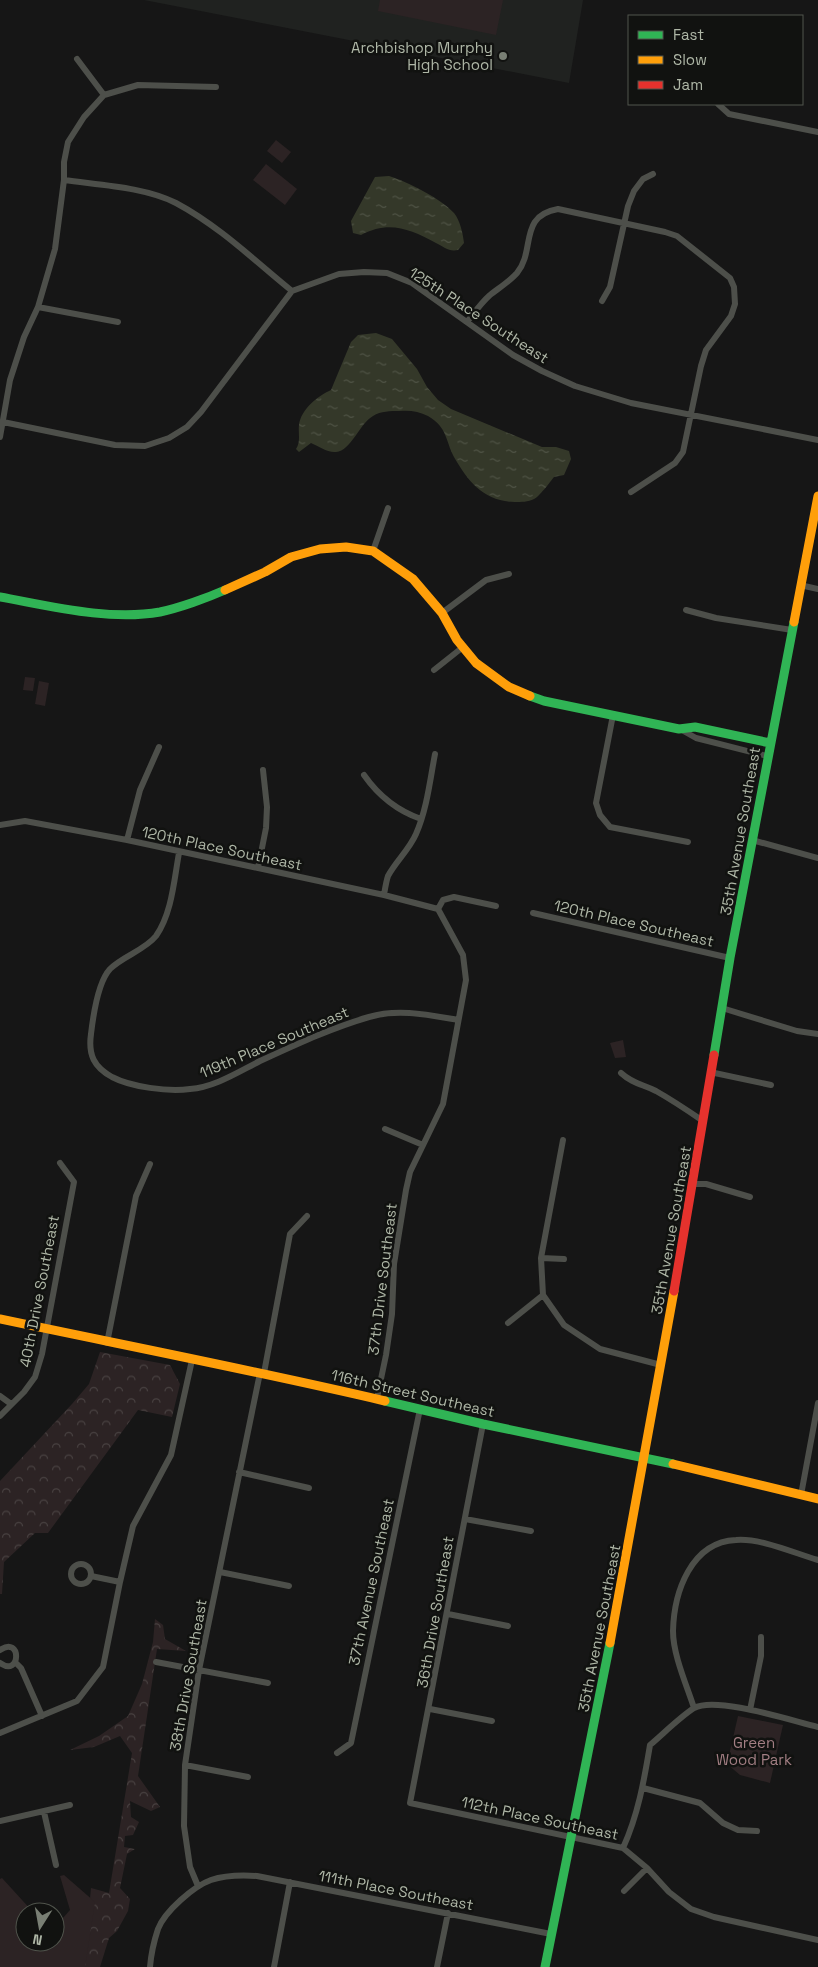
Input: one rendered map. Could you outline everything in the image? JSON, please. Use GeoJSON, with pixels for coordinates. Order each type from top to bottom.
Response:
{"type":"FeatureCollection","features":[{"type":"Feature","properties":{"kind":"street"},"geometry":{"type":"LineString","coordinates":[[77,59],[104,95]]}},
{"type":"Feature","properties":{"kind":"street"},"geometry":{"type":"LineString","coordinates":[[0,438],[13,371],[24,337],[38,307],[55,249],[64,180],[64,162],[68,142],[84,117],[104,95],[138,85],[216,87]]}},
{"type":"Feature","properties":{"kind":"street"},"geometry":{"type":"LineString","coordinates":[[719,105],[729,114],[818,132]]}},
{"type":"Feature","properties":{"kind":"street"},"geometry":{"type":"LineString","coordinates":[[602,302],[610,287],[628,206],[634,191],[644,179],[654,174]]}},
{"type":"Feature","properties":{"kind":"street"},"geometry":{"type":"LineString","coordinates":[[3,422],[115,445],[144,446],[169,438],[187,427],[201,412],[292,291],[214,228],[176,203],[148,193],[64,180]]}},
{"type":"Feature","properties":{"kind":"street"},"geometry":{"type":"LineString","coordinates":[[467,322],[488,297],[517,272],[525,258],[532,225],[548,211],[558,209],[677,236],[730,278],[734,288],[735,304],[731,316],[706,350],[683,452],[675,463],[631,492]]}},
{"type":"Feature","properties":{"kind":"street","name":"125th Place Southeast"},"geometry":{"type":"LineString","coordinates":[[292,291],[339,274],[364,272],[387,274],[412,283],[513,355],[575,386],[631,403],[818,440]]}},
{"type":"Feature","properties":{"kind":"street"},"geometry":{"type":"LineString","coordinates":[[38,307],[118,322]]}},
{"type":"Feature","properties":{"kind":"street","name":"35th Avenue Southeast"},"geometry":{"type":"LineString","coordinates":[[545,1967],[604,1678],[694,1184],[710,1072],[730,958],[818,496]]}},
{"type":"Feature","properties":{"kind":"street"},"geometry":{"type":"LineString","coordinates":[[373,551],[388,508]]}},
{"type":"Feature","properties":{"kind":"street"},"geometry":{"type":"LineString","coordinates":[[0,596],[87,613],[125,614],[160,612],[224,592],[291,557],[320,549],[346,547],[373,551],[413,579],[442,613],[463,647],[476,663],[509,687],[544,701],[679,729],[696,738],[768,756]]}},
{"type":"Feature","properties":{"kind":"street"},"geometry":{"type":"LineString","coordinates":[[442,613],[486,580],[509,574]]}},
{"type":"Feature","properties":{"kind":"street"},"geometry":{"type":"LineString","coordinates":[[800,586],[818,589]]}},
{"type":"Feature","properties":{"kind":"street"},"geometry":{"type":"LineString","coordinates":[[686,610],[716,618],[792,630]]}},
{"type":"Feature","properties":{"kind":"street"},"geometry":{"type":"LineString","coordinates":[[434,670],[463,647]]}},
{"type":"Feature","properties":{"kind":"street"},"geometry":{"type":"LineString","coordinates":[[613,715],[596,803],[600,815],[610,827],[688,842]]}},
{"type":"Feature","properties":{"kind":"street"},"geometry":{"type":"LineString","coordinates":[[679,729],[695,727],[770,743]]}},
{"type":"Feature","properties":{"kind":"street"},"geometry":{"type":"LineString","coordinates":[[127,840],[140,790],[159,747]]}},
{"type":"Feature","properties":{"kind":"street"},"geometry":{"type":"LineString","coordinates":[[384,895],[387,878],[410,845],[421,819],[435,754]]}},
{"type":"Feature","properties":{"kind":"street"},"geometry":{"type":"LineString","coordinates":[[258,868],[266,828],[267,807],[263,770]]}},
{"type":"Feature","properties":{"kind":"street"},"geometry":{"type":"LineString","coordinates":[[364,775],[385,798],[409,815],[421,819]]}},
{"type":"Feature","properties":{"kind":"street","name":"120th Place Southeast"},"geometry":{"type":"LineString","coordinates":[[0,825],[25,822],[127,840],[180,853],[384,895],[438,909]]}},
{"type":"Feature","properties":{"kind":"street"},"geometry":{"type":"LineString","coordinates":[[752,840],[818,858]]}},
{"type":"Feature","properties":{"kind":"street","name":"119th Place Southeast"},"geometry":{"type":"LineString","coordinates":[[180,853],[165,920],[155,937],[110,970],[101,985],[90,1036],[90,1056],[102,1071],[119,1080],[161,1089],[191,1089],[223,1080],[298,1044],[368,1017],[390,1012],[424,1014],[458,1020]]}},
{"type":"Feature","properties":{"kind":"street"},"geometry":{"type":"LineString","coordinates":[[438,909],[443,900],[454,897],[496,906]]}},
{"type":"Feature","properties":{"kind":"street","name":"37th Drive Southeast"},"geometry":{"type":"LineString","coordinates":[[377,1398],[392,1314],[398,1228],[410,1172],[443,1104],[466,980],[463,955],[438,909]]}},
{"type":"Feature","properties":{"kind":"street","name":"120th Place Southeast"},"geometry":{"type":"LineString","coordinates":[[533,913],[730,958]]}},
{"type":"Feature","properties":{"kind":"street"},"geometry":{"type":"LineString","coordinates":[[722,1008],[797,1031],[818,1034]]}},
{"type":"Feature","properties":{"kind":"street"},"geometry":{"type":"LineString","coordinates":[[710,1072],[771,1085]]}},
{"type":"Feature","properties":{"kind":"street"},"geometry":{"type":"LineString","coordinates":[[621,1073],[631,1082],[671,1099],[703,1121]]}},
{"type":"Feature","properties":{"kind":"street"},"geometry":{"type":"LineString","coordinates":[[385,1129],[423,1145]]}},
{"type":"Feature","properties":{"kind":"street"},"geometry":{"type":"LineString","coordinates":[[563,1140],[541,1258],[543,1294],[564,1325],[600,1349],[661,1365]]}},
{"type":"Feature","properties":{"kind":"street","name":"40th Drive Southeast"},"geometry":{"type":"LineString","coordinates":[[0,1416],[24,1392],[35,1377],[47,1330],[74,1182],[60,1163]]}},
{"type":"Feature","properties":{"kind":"street"},"geometry":{"type":"LineString","coordinates":[[107,1343],[136,1196],[150,1164]]}},
{"type":"Feature","properties":{"kind":"street"},"geometry":{"type":"LineString","coordinates":[[694,1184],[706,1184],[750,1197]]}},
{"type":"Feature","properties":{"kind":"street","name":"38th Drive Southeast"},"geometry":{"type":"LineString","coordinates":[[198,1886],[190,1867],[184,1826],[185,1765],[200,1670],[239,1472],[262,1373],[290,1234],[307,1216]]}},
{"type":"Feature","properties":{"kind":"street"},"geometry":{"type":"LineString","coordinates":[[541,1258],[564,1259]]}},
{"type":"Feature","properties":{"kind":"street"},"geometry":{"type":"LineString","coordinates":[[508,1323],[543,1294]]}},
{"type":"Feature","properties":{"kind":"street","name":"116th Street Southeast"},"geometry":{"type":"LineString","coordinates":[[0,1319],[107,1343],[262,1373],[377,1398],[420,1410],[644,1457],[818,1498]]}},
{"type":"Feature","properties":{"kind":"street"},"geometry":{"type":"LineString","coordinates":[[0,1733],[77,1701],[103,1667],[133,1526],[171,1455],[192,1360]]}},
{"type":"Feature","properties":{"kind":"street"},"geometry":{"type":"LineString","coordinates":[[0,1396],[11,1404]]}},
{"type":"Feature","properties":{"kind":"street"},"geometry":{"type":"LineString","coordinates":[[801,1495],[818,1403]]}},
{"type":"Feature","properties":{"kind":"street","name":"37th Avenue Southeast"},"geometry":{"type":"LineString","coordinates":[[336,1752],[351,1743],[420,1410]]}},
{"type":"Feature","properties":{"kind":"street","name":"36th Drive Southeast"},"geometry":{"type":"LineString","coordinates":[[410,1804],[430,1709],[483,1424]]}},
{"type":"Feature","properties":{"kind":"street"},"geometry":{"type":"LineString","coordinates":[[239,1472],[309,1488]]}},
{"type":"Feature","properties":{"kind":"street"},"geometry":{"type":"LineString","coordinates":[[465,1519],[531,1531]]}},
{"type":"Feature","properties":{"kind":"street"},"geometry":{"type":"LineString","coordinates":[[694,1708],[679,1662],[673,1632],[679,1596],[686,1573],[699,1556],[714,1545],[736,1540],[763,1543],[818,1560]]}},
{"type":"Feature","properties":{"kind":"street"},"geometry":{"type":"LineString","coordinates":[[220,1572],[289,1586]]}},
{"type":"Feature","properties":{"kind":"street"},"geometry":{"type":"LineString","coordinates":[[91,1576],[120,1582]]}},
{"type":"Feature","properties":{"kind":"street"},"geometry":{"type":"LineString","coordinates":[[448,1614],[508,1626]]}},
{"type":"Feature","properties":{"kind":"street"},"geometry":{"type":"LineString","coordinates":[[750,1710],[761,1656],[761,1637]]}},
{"type":"Feature","properties":{"kind":"street"},"geometry":{"type":"LineString","coordinates":[[0,1650],[5,1647],[12,1648],[17,1655],[15,1662],[8,1666],[0,1663]]}},
{"type":"Feature","properties":{"kind":"street"},"geometry":{"type":"LineString","coordinates":[[15,1662],[21,1668],[42,1716]]}},
{"type":"Feature","properties":{"kind":"street"},"geometry":{"type":"LineString","coordinates":[[156,1662],[268,1683]]}},
{"type":"Feature","properties":{"kind":"street"},"geometry":{"type":"LineString","coordinates":[[623,1848],[634,1825],[643,1788],[650,1745],[694,1708],[706,1704],[725,1705],[818,1727]]}},
{"type":"Feature","properties":{"kind":"street"},"geometry":{"type":"LineString","coordinates":[[430,1709],[492,1721]]}},
{"type":"Feature","properties":{"kind":"street"},"geometry":{"type":"LineString","coordinates":[[185,1765],[248,1777]]}},
{"type":"Feature","properties":{"kind":"street"},"geometry":{"type":"LineString","coordinates":[[643,1788],[700,1803],[723,1823],[738,1830],[757,1832]]}},
{"type":"Feature","properties":{"kind":"street","name":"112th Place Southeast"},"geometry":{"type":"LineString","coordinates":[[410,1804],[623,1848],[647,1868],[669,1892],[691,1909],[714,1917],[818,1940]]}},
{"type":"Feature","properties":{"kind":"street"},"geometry":{"type":"LineString","coordinates":[[0,1821],[70,1805]]}},
{"type":"Feature","properties":{"kind":"street"},"geometry":{"type":"LineString","coordinates":[[44,1812],[56,1865]]}},
{"type":"Feature","properties":{"kind":"street"},"geometry":{"type":"LineString","coordinates":[[624,1890],[647,1868]]}},
{"type":"Feature","properties":{"kind":"street","name":"111th Place Southeast"},"geometry":{"type":"LineString","coordinates":[[198,1886],[212,1880],[235,1875],[257,1876],[551,1934]]}},
{"type":"Feature","properties":{"kind":"street"},"geometry":{"type":"LineString","coordinates":[[274,1967],[290,1882]]}},
{"type":"Feature","properties":{"kind":"street"},"geometry":{"type":"LineString","coordinates":[[150,1967],[159,1928],[175,1906],[198,1886]]}},
{"type":"Feature","properties":{"kind":"street"},"geometry":{"type":"LineString","coordinates":[[438,1967],[448,1913]]}},
{"type":"Feature","properties":{"kind":"shaded area","name":"Archbishop Murphy High School"},"geometry":{"type":"Polygon","coordinates":[[[144,0],[583,0],[569,83],[144,0]]]}},
{"type":"Feature","properties":{"kind":"green space"},"geometry":{"type":"Polygon","coordinates":[[[380,0],[503,0],[496,35],[378,11],[380,0]]]}},
{"type":"Feature","properties":{"kind":"green space"},"geometry":{"type":"Polygon","coordinates":[[[276,140],[291,152],[282,163],[267,151],[276,140]]]}},
{"type":"Feature","properties":{"kind":"green space"},"geometry":{"type":"Polygon","coordinates":[[[266,164],[297,189],[285,205],[253,180],[266,164]]]}},
{"type":"Feature","properties":{"kind":"green space"},"geometry":{"type":"Polygon","coordinates":[[[25,677],[35,678],[33,691],[23,690],[25,677]]]}},
{"type":"Feature","properties":{"kind":"green space"},"geometry":{"type":"Polygon","coordinates":[[[39,681],[49,683],[45,706],[35,704],[39,681]]]}},
{"type":"Feature","properties":{"kind":"green space"},"geometry":{"type":"Polygon","coordinates":[[[623,1040],[626,1057],[615,1058],[610,1043],[623,1040]]]}},
{"type":"Feature","properties":{"kind":"green space"},"geometry":{"type":"Polygon","coordinates":[[[100,1352],[170,1365],[180,1384],[172,1417],[138,1410],[48,1533],[35,1533],[4,1562],[2,1594],[0,1594],[0,1481],[89,1384],[100,1352]]]}},
{"type":"Feature","properties":{"kind":"green space"},"geometry":{"type":"Polygon","coordinates":[[[155,1619],[163,1625],[165,1639],[186,1651],[157,1649],[138,1776],[160,1807],[151,1811],[130,1801],[131,1817],[139,1822],[133,1835],[125,1836],[124,1847],[135,1849],[127,1854],[120,1888],[130,1899],[128,1911],[117,1931],[109,1938],[100,1967],[48,1967],[57,1952],[65,1952],[65,1939],[90,1899],[91,1888],[109,1893],[132,1753],[120,1736],[94,1747],[70,1750],[99,1736],[128,1716],[142,1684],[153,1642],[155,1619]]]}},
{"type":"Feature","properties":{"kind":"green space","name":"Green Wood Park"},"geometry":{"type":"Polygon","coordinates":[[[738,1716],[783,1725],[770,1783],[740,1775],[727,1764],[738,1716]]]}},
{"type":"Feature","properties":{"kind":"green space"},"geometry":{"type":"Polygon","coordinates":[[[64,1875],[95,1902],[85,1967],[0,1967],[0,1879],[2,1878],[24,1902],[15,1902],[15,1952],[65,1952],[65,1916],[70,1910],[60,1876],[64,1875]]]}},
{"type":"Feature","properties":{"kind":"water"},"geometry":{"type":"Polygon","coordinates":[[[389,176],[423,191],[454,213],[460,223],[464,243],[458,250],[449,250],[408,230],[399,228],[381,228],[361,235],[353,233],[351,221],[375,177],[389,176]]]}},
{"type":"Feature","properties":{"kind":"water"},"geometry":{"type":"Polygon","coordinates":[[[376,333],[392,339],[417,369],[427,387],[438,400],[451,409],[542,447],[556,447],[569,451],[571,459],[564,475],[554,477],[539,495],[532,500],[515,502],[494,498],[478,489],[466,475],[454,457],[439,425],[425,414],[410,411],[386,412],[373,416],[363,425],[346,447],[336,452],[323,449],[311,443],[299,452],[296,449],[299,440],[300,419],[303,414],[316,399],[331,390],[351,342],[358,335],[376,333]]]}},
{"type":"Feature","properties":{"kind":"traffic: fast"},"geometry":{"type":"LineString","coordinates":[[0,597],[59,608],[121,615],[160,612],[225,590]]}},
{"type":"Feature","properties":{"kind":"traffic: fast"},"geometry":{"type":"LineString","coordinates":[[714,1055],[730,958],[794,622]]}},
{"type":"Feature","properties":{"kind":"traffic: fast"},"geometry":{"type":"LineString","coordinates":[[530,696],[544,701],[679,729],[695,727],[770,743]]}},
{"type":"Feature","properties":{"kind":"traffic: fast"},"geometry":{"type":"LineString","coordinates":[[385,1401],[483,1424],[673,1464]]}},
{"type":"Feature","properties":{"kind":"traffic: fast"},"geometry":{"type":"LineString","coordinates":[[545,1967],[610,1643]]}},
{"type":"Feature","properties":{"kind":"traffic: slow"},"geometry":{"type":"LineString","coordinates":[[794,622],[818,496]]}},
{"type":"Feature","properties":{"kind":"traffic: slow"},"geometry":{"type":"LineString","coordinates":[[225,590],[265,572],[291,557],[320,549],[346,547],[373,551],[413,579],[442,613],[457,640],[476,663],[509,687],[530,696]]}},
{"type":"Feature","properties":{"kind":"traffic: slow"},"geometry":{"type":"LineString","coordinates":[[610,1643],[674,1291]]}},
{"type":"Feature","properties":{"kind":"traffic: slow"},"geometry":{"type":"LineString","coordinates":[[0,1319],[385,1401]]}},
{"type":"Feature","properties":{"kind":"traffic: slow"},"geometry":{"type":"LineString","coordinates":[[673,1464],[818,1499]]}},
{"type":"Feature","properties":{"kind":"traffic: jam"},"geometry":{"type":"LineString","coordinates":[[674,1291],[714,1055]]}},
{"type":"Feature","properties":{"kind":"place","name":"Archbishop Murphy High School"},"geometry":{"type":"Point","coordinates":[503,56]}}]}
